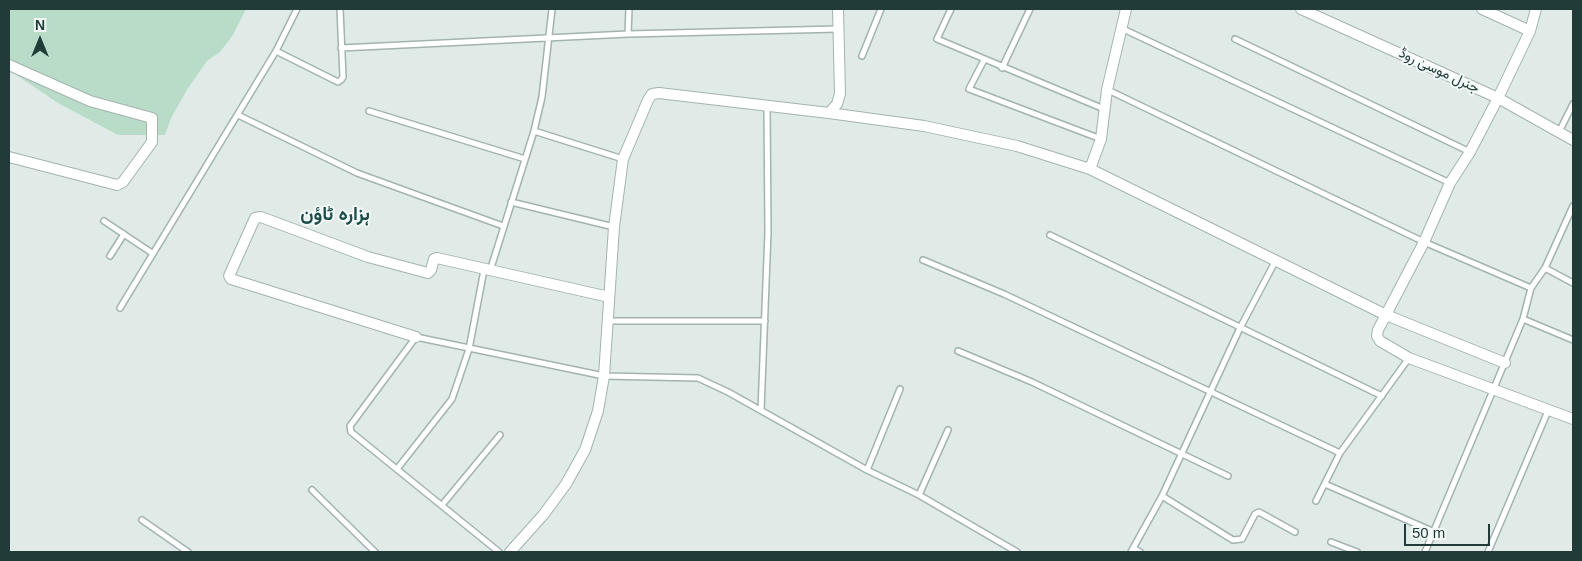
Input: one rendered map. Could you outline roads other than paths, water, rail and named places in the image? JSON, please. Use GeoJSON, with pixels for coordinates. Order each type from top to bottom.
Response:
{"type":"FeatureCollection","features":[{"type":"Feature","properties":{"kind":"street"},"geometry":{"type":"LineString","coordinates":[[829,113],[837,104],[840,94],[838,9]]}},
{"type":"Feature","properties":{"kind":"street"},"geometry":{"type":"LineString","coordinates":[[1090,168],[1101,139],[1107,90],[1126,9]]}},
{"type":"Feature","properties":{"kind":"street","name":"جنرل موسیٰ روڈ"},"geometry":{"type":"LineString","coordinates":[[1301,9],[1498,98],[1573,140]]}},
{"type":"Feature","properties":{"kind":"street"},"geometry":{"type":"LineString","coordinates":[[1482,9],[1530,30]]}},
{"type":"Feature","properties":{"kind":"street"},"geometry":{"type":"LineString","coordinates":[[1536,9],[1530,30],[1498,98],[1470,152],[1450,184],[1424,242],[1386,315],[1378,336],[1380,341],[1409,358],[1573,419]]}},
{"type":"Feature","properties":{"kind":"street"},"geometry":{"type":"LineString","coordinates":[[9,65],[90,102],[152,118],[152,142],[124,182],[117,185],[9,157]]}},
{"type":"Feature","properties":{"kind":"street"},"geometry":{"type":"LineString","coordinates":[[510,552],[544,514],[566,484],[585,450],[598,411],[604,376],[614,227],[624,159],[652,94],[829,113],[924,126],[1018,146],[1090,168],[1386,315],[1505,363]]}},
{"type":"Feature","properties":{"kind":"street"},"geometry":{"type":"LineString","coordinates":[[416,337],[231,280],[230,276],[255,218],[260,216],[368,256],[428,273],[432,270],[434,259],[437,258],[487,271],[608,297]]}},
{"type":"Feature","properties":{"kind":"lane"},"geometry":{"type":"LineString","coordinates":[[120,308],[276,51],[297,9]]}},
{"type":"Feature","properties":{"kind":"lane"},"geometry":{"type":"LineString","coordinates":[[276,51],[338,82],[343,77],[340,9]]}},
{"type":"Feature","properties":{"kind":"lane"},"geometry":{"type":"LineString","coordinates":[[397,469],[452,399],[470,349],[487,271],[534,132],[542,97],[552,9]]}},
{"type":"Feature","properties":{"kind":"lane"},"geometry":{"type":"LineString","coordinates":[[628,34],[629,9]]}},
{"type":"Feature","properties":{"kind":"lane"},"geometry":{"type":"LineString","coordinates":[[862,56],[881,9]]}},
{"type":"Feature","properties":{"kind":"lane"},"geometry":{"type":"LineString","coordinates":[[951,9],[937,39],[1002,68],[1104,109]]}},
{"type":"Feature","properties":{"kind":"lane"},"geometry":{"type":"LineString","coordinates":[[1002,68],[1030,9]]}},
{"type":"Feature","properties":{"kind":"lane"},"geometry":{"type":"LineString","coordinates":[[1121,28],[1450,184]]}},
{"type":"Feature","properties":{"kind":"lane"},"geometry":{"type":"LineString","coordinates":[[341,48],[628,34],[839,29]]}},
{"type":"Feature","properties":{"kind":"lane"},"geometry":{"type":"LineString","coordinates":[[1235,39],[1470,152]]}},
{"type":"Feature","properties":{"kind":"lane"},"geometry":{"type":"LineString","coordinates":[[984,60],[970,89],[1101,139]]}},
{"type":"Feature","properties":{"kind":"lane"},"geometry":{"type":"LineString","coordinates":[[1107,90],[1424,242],[1531,288]]}},
{"type":"Feature","properties":{"kind":"lane"},"geometry":{"type":"LineString","coordinates":[[1559,133],[1573,104]]}},
{"type":"Feature","properties":{"kind":"lane"},"geometry":{"type":"LineString","coordinates":[[761,410],[768,232],[767,106]]}},
{"type":"Feature","properties":{"kind":"lane"},"geometry":{"type":"LineString","coordinates":[[369,111],[525,159]]}},
{"type":"Feature","properties":{"kind":"lane"},"geometry":{"type":"LineString","coordinates":[[238,115],[357,173],[503,226]]}},
{"type":"Feature","properties":{"kind":"lane"},"geometry":{"type":"LineString","coordinates":[[534,132],[624,159]]}},
{"type":"Feature","properties":{"kind":"lane"},"geometry":{"type":"LineString","coordinates":[[511,202],[614,227]]}},
{"type":"Feature","properties":{"kind":"lane"},"geometry":{"type":"LineString","coordinates":[[1425,552],[1524,319],[1531,288],[1545,268],[1573,206]]}},
{"type":"Feature","properties":{"kind":"lane"},"geometry":{"type":"LineString","coordinates":[[104,221],[152,253]]}},
{"type":"Feature","properties":{"kind":"lane"},"geometry":{"type":"LineString","coordinates":[[110,256],[124,234]]}},
{"type":"Feature","properties":{"kind":"lane"},"geometry":{"type":"LineString","coordinates":[[1050,236],[1382,396]]}},
{"type":"Feature","properties":{"kind":"lane"},"geometry":{"type":"LineString","coordinates":[[923,260],[1004,294],[1340,454]]}},
{"type":"Feature","properties":{"kind":"lane"},"geometry":{"type":"LineString","coordinates":[[1140,552],[1132,550],[1162,496],[1240,328],[1276,260]]}},
{"type":"Feature","properties":{"kind":"lane"},"geometry":{"type":"LineString","coordinates":[[1545,268],[1573,283]]}},
{"type":"Feature","properties":{"kind":"lane"},"geometry":{"type":"LineString","coordinates":[[1524,319],[1573,340]]}},
{"type":"Feature","properties":{"kind":"lane"},"geometry":{"type":"LineString","coordinates":[[608,321],[765,321]]}},
{"type":"Feature","properties":{"kind":"lane"},"geometry":{"type":"LineString","coordinates":[[500,552],[351,432],[350,426],[416,337],[604,376],[698,378],[761,410],[867,470],[919,495],[1017,552]]}},
{"type":"Feature","properties":{"kind":"lane"},"geometry":{"type":"LineString","coordinates":[[958,351],[1032,382],[1228,476]]}},
{"type":"Feature","properties":{"kind":"lane"},"geometry":{"type":"LineString","coordinates":[[1316,501],[1340,454],[1409,358]]}},
{"type":"Feature","properties":{"kind":"lane"},"geometry":{"type":"LineString","coordinates":[[867,470],[900,389]]}},
{"type":"Feature","properties":{"kind":"lane"},"geometry":{"type":"LineString","coordinates":[[1488,552],[1548,411]]}},
{"type":"Feature","properties":{"kind":"lane"},"geometry":{"type":"LineString","coordinates":[[919,495],[948,430]]}},
{"type":"Feature","properties":{"kind":"lane"},"geometry":{"type":"LineString","coordinates":[[442,506],[500,436]]}},
{"type":"Feature","properties":{"kind":"lane"},"geometry":{"type":"LineString","coordinates":[[1325,484],[1432,532]]}},
{"type":"Feature","properties":{"kind":"lane"},"geometry":{"type":"LineString","coordinates":[[312,490],[375,552]]}},
{"type":"Feature","properties":{"kind":"lane"},"geometry":{"type":"LineString","coordinates":[[1162,496],[1233,540],[1242,540],[1255,514],[1258,512],[1295,532]]}},
{"type":"Feature","properties":{"kind":"lane"},"geometry":{"type":"LineString","coordinates":[[142,520],[188,552]]}},
{"type":"Feature","properties":{"kind":"lane"},"geometry":{"type":"LineString","coordinates":[[1331,542],[1357,552]]}},
{"type":"Feature","properties":{"kind":"district","name":"ہزارہ ٹاؤن"},"geometry":{"type":"Point","coordinates":[335,215]}}]}
